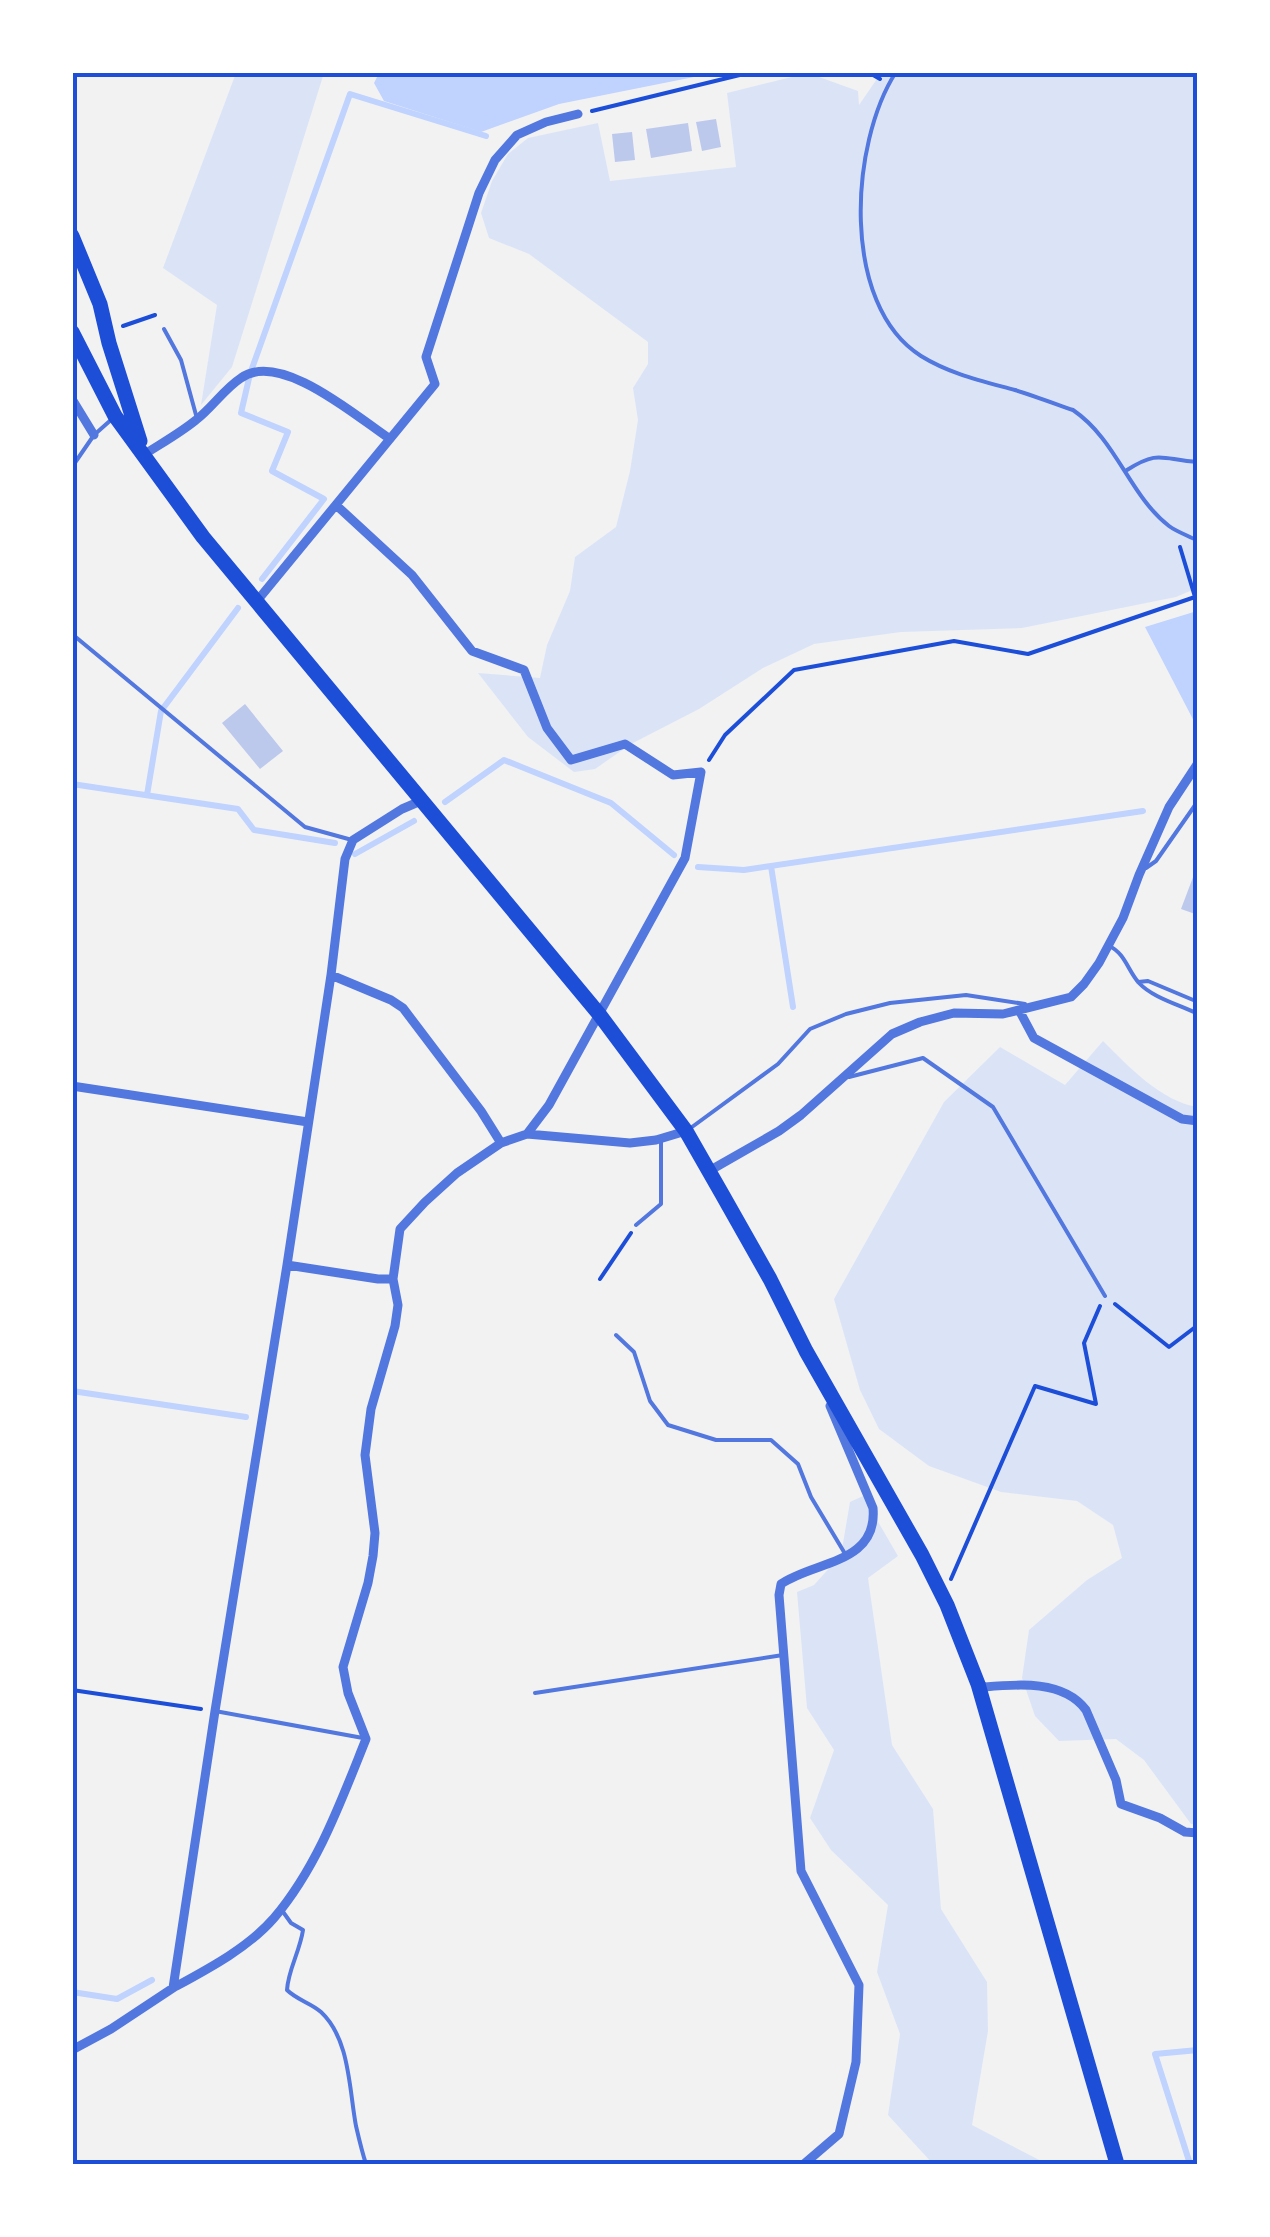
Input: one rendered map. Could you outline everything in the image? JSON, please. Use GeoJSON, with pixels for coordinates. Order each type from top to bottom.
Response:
{"type":"FeatureCollection","features":[{"type":"Feature","properties":{"kind":"highway"},"geometry":{"type":"LineString","coordinates":[[72,236],[100,304],[144,454]]}},
{"type":"Feature","properties":{"kind":"highway"},"geometry":{"type":"LineString","coordinates":[[72,332],[115,416],[203,537],[599,1014],[686,1132],[770,1278],[806,1351],[922,1555],[978,1684],[1117,2164]]}},
{"type":"Feature","properties":{"kind":"street"},"geometry":{"type":"LineString","coordinates":[[257,602],[434,384],[426,357],[479,193],[495,160],[516,135],[578,114]]}},
{"type":"Feature","properties":{"kind":"street"},"geometry":{"type":"LineString","coordinates":[[144,454],[198,420],[242,376],[258,370],[280,372],[304,382],[390,440]]}},
{"type":"Feature","properties":{"kind":"street"},"geometry":{"type":"LineString","coordinates":[[72,399],[94,435]]}},
{"type":"Feature","properties":{"kind":"street"},"geometry":{"type":"LineString","coordinates":[[336,505],[412,575],[472,651],[524,670],[547,728],[571,760],[625,744],[673,776],[701,772],[686,858],[549,1105],[526,1134]]}},
{"type":"Feature","properties":{"kind":"street"},"geometry":{"type":"LineString","coordinates":[[709,1172],[790,1123],[892,1034],[954,1012],[1003,1014],[1070,997],[1084,984],[1108,946],[1169,807],[1198,764]]}},
{"type":"Feature","properties":{"kind":"street"},"geometry":{"type":"LineString","coordinates":[[173,1988],[287,1265],[345,859],[353,840],[423,800]]}},
{"type":"Feature","properties":{"kind":"street"},"geometry":{"type":"LineString","coordinates":[[331,975],[403,1008],[501,1143]]}},
{"type":"Feature","properties":{"kind":"street"},"geometry":{"type":"LineString","coordinates":[[1019,1010],[1034,1038],[1182,1119],[1198,1121]]}},
{"type":"Feature","properties":{"kind":"street"},"geometry":{"type":"LineString","coordinates":[[72,1086],[308,1122]]}},
{"type":"Feature","properties":{"kind":"street"},"geometry":{"type":"LineString","coordinates":[[72,2050],[111,2030],[248,1942],[274,1918],[316,1858],[366,1739],[348,1693],[344,1667],[373,1556],[375,1533],[365,1455],[371,1409],[395,1326],[398,1304],[393,1279],[400,1230],[457,1173],[501,1143],[526,1134],[630,1143],[686,1132]]}},
{"type":"Feature","properties":{"kind":"street"},"geometry":{"type":"LineString","coordinates":[[287,1265],[393,1279]]}},
{"type":"Feature","properties":{"kind":"street"},"geometry":{"type":"LineString","coordinates":[[804,2164],[839,2134],[856,2062],[859,1985],[801,1871],[780,1584],[847,1556],[864,1544],[874,1523],[873,1508],[806,1351]]}},
{"type":"Feature","properties":{"kind":"street"},"geometry":{"type":"LineString","coordinates":[[978,1684],[1041,1686],[1079,1700],[1110,1766],[1121,1804],[1185,1832],[1198,1833]]}},
{"type":"Feature","properties":{"kind":"lane"},"geometry":{"type":"LineString","coordinates":[[896,72],[871,126],[862,185],[862,248],[879,306],[919,355],[963,376],[1073,410],[1088,420],[1105,438],[1154,511],[1171,528],[1198,541]]}},
{"type":"Feature","properties":{"kind":"lane"},"geometry":{"type":"LineString","coordinates":[[164,329],[181,360],[198,420]]}},
{"type":"Feature","properties":{"kind":"lane"},"geometry":{"type":"LineString","coordinates":[[72,467],[94,435],[115,416]]}},
{"type":"Feature","properties":{"kind":"lane"},"geometry":{"type":"LineString","coordinates":[[1126,471],[1156,456],[1198,462]]}},
{"type":"Feature","properties":{"kind":"lane"},"geometry":{"type":"LineString","coordinates":[[72,634],[305,827],[353,840]]}},
{"type":"Feature","properties":{"kind":"lane"},"geometry":{"type":"LineString","coordinates":[[1139,874],[1156,861],[1198,801]]}},
{"type":"Feature","properties":{"kind":"lane"},"geometry":{"type":"LineString","coordinates":[[1108,946],[1118,950],[1138,982],[1148,990],[1198,1014]]}},
{"type":"Feature","properties":{"kind":"lane"},"geometry":{"type":"LineString","coordinates":[[1138,982],[1148,981],[1198,1002]]}},
{"type":"Feature","properties":{"kind":"lane"},"geometry":{"type":"LineString","coordinates":[[686,1132],[778,1064],[810,1029],[846,1014],[890,1002],[966,994],[1035,1006]]}},
{"type":"Feature","properties":{"kind":"lane"},"geometry":{"type":"LineString","coordinates":[[845,1078],[923,1058],[993,1106],[1105,1296]]}},
{"type":"Feature","properties":{"kind":"lane"},"geometry":{"type":"LineString","coordinates":[[636,1225],[661,1204],[661,1139]]}},
{"type":"Feature","properties":{"kind":"lane"},"geometry":{"type":"LineString","coordinates":[[616,1335],[634,1352],[650,1401],[668,1425],[716,1440],[771,1440],[798,1464],[811,1498],[847,1556]]}},
{"type":"Feature","properties":{"kind":"lane"},"geometry":{"type":"LineString","coordinates":[[536,1692],[785,1655]]}},
{"type":"Feature","properties":{"kind":"lane"},"geometry":{"type":"LineString","coordinates":[[215,1711],[366,1739]]}},
{"type":"Feature","properties":{"kind":"lane"},"geometry":{"type":"LineString","coordinates":[[280,1908],[302,1930],[287,1990],[320,2012],[334,2030],[342,2048],[366,2164]]}},
{"type":"Feature","properties":{"kind":"path"},"geometry":{"type":"LineString","coordinates":[[578,114],[752,72]]}},
{"type":"Feature","properties":{"kind":"path"},"geometry":{"type":"LineString","coordinates":[[123,326],[155,316]]}},
{"type":"Feature","properties":{"kind":"path"},"geometry":{"type":"LineString","coordinates":[[701,772],[725,735],[794,670],[954,640],[1028,654],[1195,597],[1180,544],[1182,532]]}},
{"type":"Feature","properties":{"kind":"path"},"geometry":{"type":"LineString","coordinates":[[600,1280],[636,1225]]}},
{"type":"Feature","properties":{"kind":"path"},"geometry":{"type":"LineString","coordinates":[[943,1597],[1035,1386],[1096,1404],[1084,1343],[1105,1296],[1169,1347],[1198,1325]]}},
{"type":"Feature","properties":{"kind":"path"},"geometry":{"type":"LineString","coordinates":[[72,1690],[215,1711]]}},
{"type":"Feature","properties":{"kind":"shaded area"},"geometry":{"type":"Polygon","coordinates":[[[236,73],[324,73],[232,367],[201,405],[217,305],[163,268],[236,73]]]}},
{"type":"Feature","properties":{"kind":"shaded area"},"geometry":{"type":"Polygon","coordinates":[[[808,73],[858,91],[859,105],[881,73],[1197,73],[1197,588],[1176,597],[1022,628],[901,632],[814,644],[763,668],[595,769],[574,772],[528,737],[478,673],[540,678],[547,645],[570,591],[575,557],[616,527],[638,420],[633,388],[648,364],[648,342],[529,254],[489,238],[481,213],[492,181],[508,154],[528,138],[598,123],[610,181],[736,167],[727,93],[808,73]]]}},
{"type":"Feature","properties":{"kind":"shaded area"},"geometry":{"type":"Polygon","coordinates":[[[1103,1041],[1158,1090],[1197,1107],[1197,1824],[1191,1824],[1144,1760],[1116,1739],[1059,1741],[1035,1716],[1022,1678],[1029,1630],[1087,1580],[1122,1558],[1113,1525],[1077,1501],[1001,1492],[929,1466],[879,1429],[860,1390],[834,1299],[944,1102],[1000,1047],[1065,1085],[1103,1041]]]}},
{"type":"Feature","properties":{"kind":"shaded area"},"geometry":{"type":"Polygon","coordinates":[[[863,1496],[898,1556],[868,1578],[892,1745],[933,1809],[941,1909],[987,1982],[988,2031],[972,2125],[1047,2164],[933,2164],[888,2115],[900,2034],[877,1972],[888,1905],[831,1850],[810,1818],[834,1750],[807,1708],[797,1592],[814,1585],[841,1555],[850,1502],[863,1496]]]}},
{"type":"Feature","properties":{"kind":"water"},"geometry":{"type":"Polygon","coordinates":[[[379,72],[714,73],[559,104],[481,132],[384,101],[374,83],[379,72]]]}},
{"type":"Feature","properties":{"kind":"water"},"geometry":{"type":"Polygon","coordinates":[[[1198,611],[1197,727],[1145,627],[1198,611]]]}},
{"type":"Feature","properties":{"kind":"building"},"geometry":{"type":"Polygon","coordinates":[[[716,119],[721,147],[702,151],[696,122],[716,119]]]}},
{"type":"Feature","properties":{"kind":"building"},"geometry":{"type":"Polygon","coordinates":[[[688,123],[692,151],[651,158],[646,129],[688,123]]]}},
{"type":"Feature","properties":{"kind":"building"},"geometry":{"type":"Polygon","coordinates":[[[632,132],[635,160],[615,162],[612,134],[632,132]]]}},
{"type":"Feature","properties":{"kind":"building"},"geometry":{"type":"Polygon","coordinates":[[[245,704],[283,751],[260,769],[222,723],[245,704]]]}},
{"type":"Feature","properties":{"kind":"building"},"geometry":{"type":"Polygon","coordinates":[[[1198,864],[1198,915],[1181,909],[1198,864]]]}},
{"type":"Feature","properties":{"kind":"waterway"},"geometry":{"type":"LineString","coordinates":[[262,579],[324,499],[272,471],[288,432],[241,413],[250,374],[350,94],[486,136]]}},
{"type":"Feature","properties":{"kind":"waterway"},"geometry":{"type":"LineString","coordinates":[[147,795],[161,711],[238,608]]}},
{"type":"Feature","properties":{"kind":"waterway"},"geometry":{"type":"LineString","coordinates":[[445,802],[504,760],[611,803],[674,855]]}},
{"type":"Feature","properties":{"kind":"waterway"},"geometry":{"type":"LineString","coordinates":[[72,784],[238,809],[254,830],[335,843]]}},
{"type":"Feature","properties":{"kind":"waterway"},"geometry":{"type":"LineString","coordinates":[[698,867],[744,870],[1143,811]]}},
{"type":"Feature","properties":{"kind":"waterway"},"geometry":{"type":"LineString","coordinates":[[355,854],[414,821]]}},
{"type":"Feature","properties":{"kind":"waterway"},"geometry":{"type":"LineString","coordinates":[[771,866],[793,1007]]}},
{"type":"Feature","properties":{"kind":"waterway"},"geometry":{"type":"LineString","coordinates":[[72,1391],[246,1417]]}},
{"type":"Feature","properties":{"kind":"waterway"},"geometry":{"type":"LineString","coordinates":[[72,1992],[117,1999],[152,1980]]}},
{"type":"Feature","properties":{"kind":"waterway"},"geometry":{"type":"LineString","coordinates":[[1190,2164],[1155,2054],[1198,2050]]}}]}
